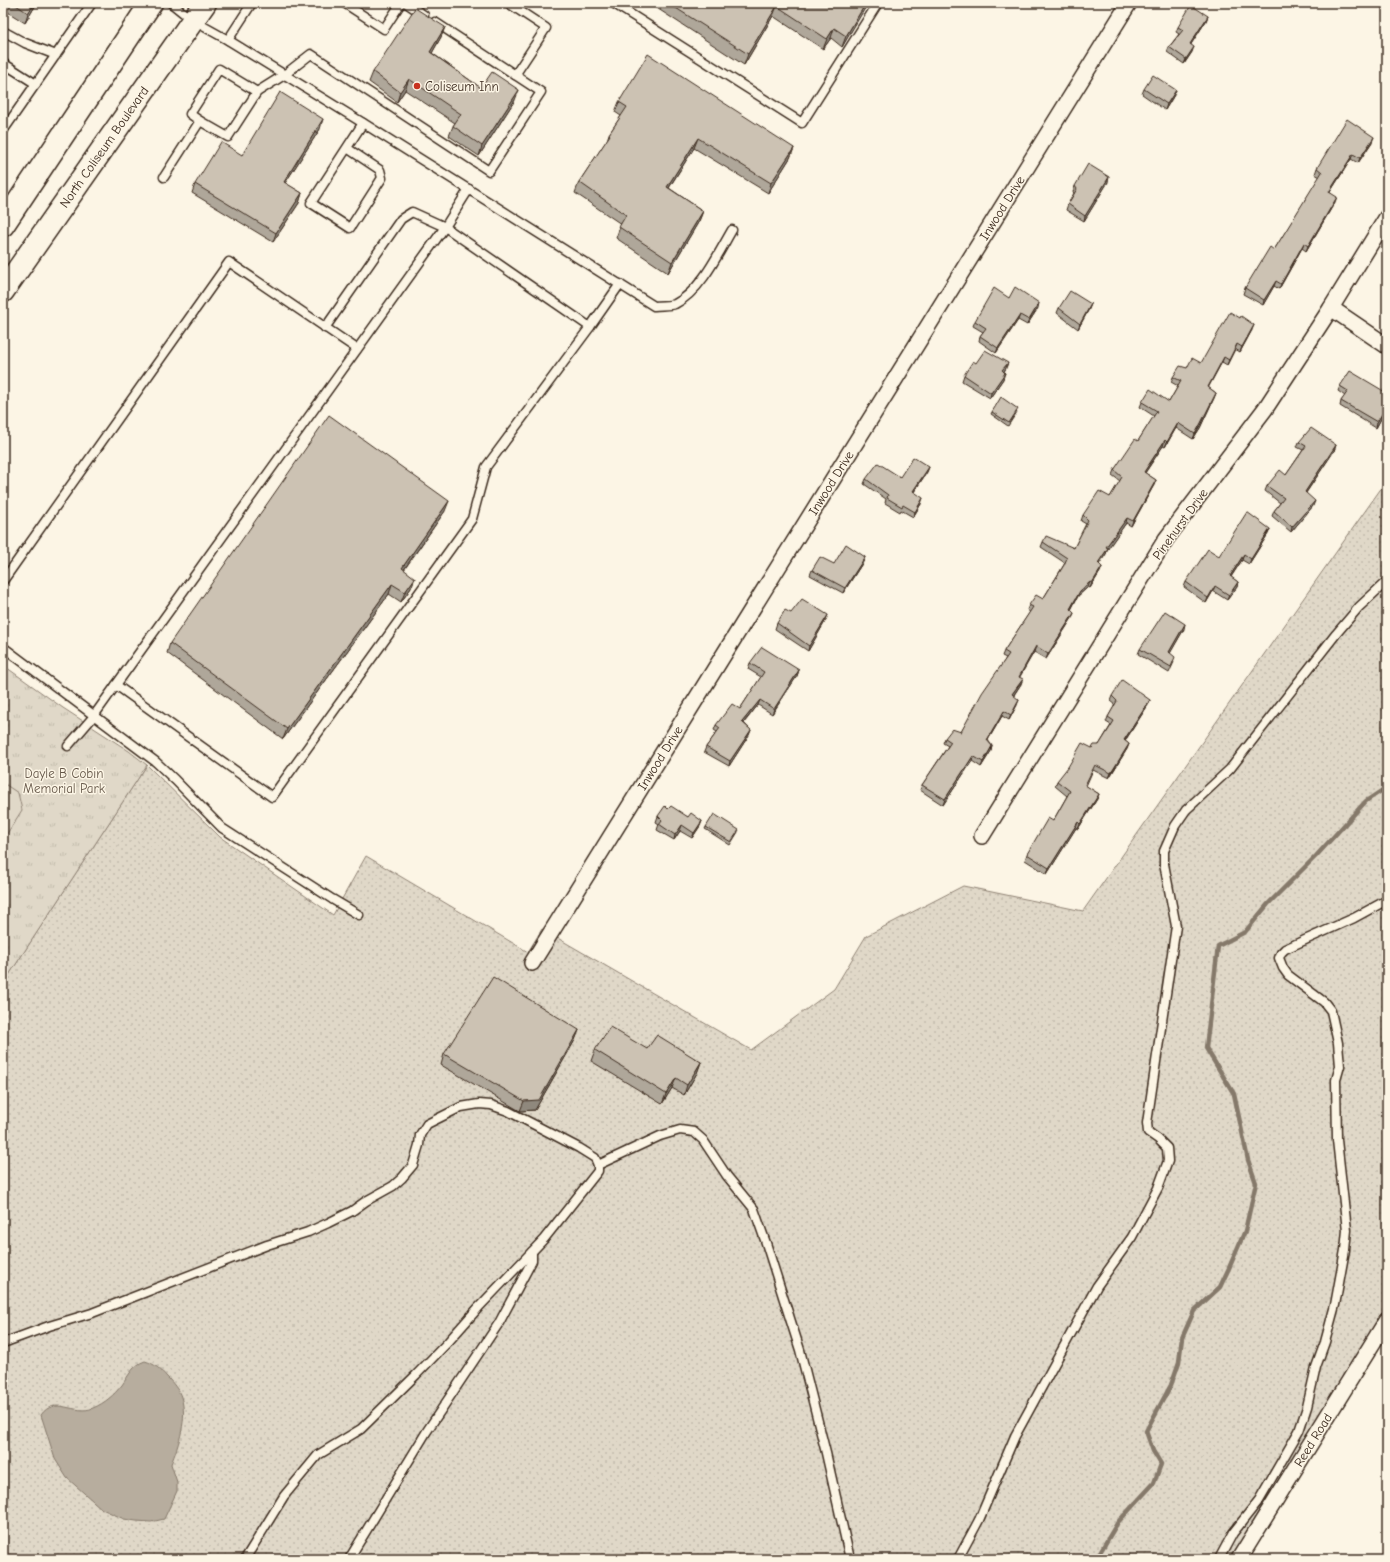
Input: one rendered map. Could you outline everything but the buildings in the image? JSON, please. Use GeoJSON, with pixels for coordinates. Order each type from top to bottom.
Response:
{"type":"FeatureCollection","features":[{"type":"Feature","properties":{"kind":"highway"},"geometry":{"type":"LineString","coordinates":[[3,225],[151,3]]}},
{"type":"Feature","properties":{"kind":"highway","name":"North Coliseum Boulevard"},"geometry":{"type":"LineString","coordinates":[[3,291],[199,12]]}},
{"type":"Feature","properties":{"kind":"street","name":"Inwood Drive"},"geometry":{"type":"LineString","coordinates":[[532,963],[1129,3]]}},
{"type":"Feature","properties":{"kind":"street","name":"Pinehurst Drive"},"geometry":{"type":"LineString","coordinates":[[982,836],[1166,539],[1265,409],[1331,308],[1387,218]]}},
{"type":"Feature","properties":{"kind":"street"},"geometry":{"type":"LineString","coordinates":[[1331,308],[1387,346]]}},
{"type":"Feature","properties":{"kind":"street","name":"Reed Road"},"geometry":{"type":"LineString","coordinates":[[1239,1559],[1387,1320]]}},
{"type":"Feature","properties":{"kind":"lane"},"geometry":{"type":"LineString","coordinates":[[3,132],[92,3]]}},
{"type":"Feature","properties":{"kind":"lane"},"geometry":{"type":"LineString","coordinates":[[171,3],[199,12],[228,40],[469,188],[654,306],[674,304],[693,292],[715,260],[732,230]]}},
{"type":"Feature","properties":{"kind":"lane"},"geometry":{"type":"LineString","coordinates":[[228,40],[252,3]]}},
{"type":"Feature","properties":{"kind":"lane"},"geometry":{"type":"LineString","coordinates":[[344,3],[384,29],[401,3]]}},
{"type":"Feature","properties":{"kind":"lane"},"geometry":{"type":"LineString","coordinates":[[257,92],[219,69],[190,114],[228,137],[257,92],[311,54],[489,171],[541,92],[406,3]]}},
{"type":"Feature","properties":{"kind":"lane"},"geometry":{"type":"LineString","coordinates":[[508,3],[546,28],[515,75]]}},
{"type":"Feature","properties":{"kind":"lane"},"geometry":{"type":"LineString","coordinates":[[613,3],[802,123],[878,3]]}},
{"type":"Feature","properties":{"kind":"lane"},"geometry":{"type":"LineString","coordinates":[[3,31],[25,43],[56,55]]}},
{"type":"Feature","properties":{"kind":"lane"},"geometry":{"type":"LineString","coordinates":[[3,63],[36,84]]}},
{"type":"Feature","properties":{"kind":"lane"},"geometry":{"type":"LineString","coordinates":[[164,177],[200,121]]}},
{"type":"Feature","properties":{"kind":"lane"},"geometry":{"type":"LineString","coordinates":[[347,148],[380,170],[382,178],[350,228],[311,203],[363,123]]}},
{"type":"Feature","properties":{"kind":"lane"},"geometry":{"type":"LineString","coordinates":[[68,746],[93,717],[116,685],[445,227],[469,188]]}},
{"type":"Feature","properties":{"kind":"lane"},"geometry":{"type":"LineString","coordinates":[[325,328],[401,219],[412,212],[445,227],[590,327]]}},
{"type":"Feature","properties":{"kind":"lane"},"geometry":{"type":"LineString","coordinates":[[3,581],[229,262],[357,349]]}},
{"type":"Feature","properties":{"kind":"lane"},"geometry":{"type":"LineString","coordinates":[[116,685],[272,797],[472,519],[486,467],[620,284]]}},
{"type":"Feature","properties":{"kind":"lane"},"geometry":{"type":"LineString","coordinates":[[958,1559],[979,1520],[1015,1436],[1097,1286],[1109,1272],[1132,1237],[1158,1188],[1168,1161],[1167,1148],[1148,1132],[1147,1123],[1176,926],[1164,864],[1164,851],[1175,826],[1186,810],[1230,769],[1340,629],[1359,607],[1387,581]]}},
{"type":"Feature","properties":{"kind":"lane"},"geometry":{"type":"LineString","coordinates":[[3,647],[93,717],[156,762],[222,828],[359,915]]}},
{"type":"Feature","properties":{"kind":"lane"},"geometry":{"type":"LineString","coordinates":[[1219,1559],[1233,1533],[1259,1500],[1290,1449],[1299,1431],[1307,1407],[1316,1367],[1325,1342],[1335,1305],[1347,1230],[1337,1140],[1336,1080],[1340,1066],[1338,1043],[1331,1011],[1324,1002],[1288,975],[1279,958],[1284,949],[1354,918],[1387,900]]}},
{"type":"Feature","properties":{"kind":"lane"},"geometry":{"type":"LineString","coordinates":[[3,1343],[92,1312],[267,1245],[308,1232],[346,1214],[393,1186],[402,1178],[412,1165],[419,1145],[420,1135],[427,1124],[461,1107],[479,1104],[491,1105],[508,1111],[595,1158],[598,1165],[598,1171],[544,1239],[448,1342],[361,1429],[318,1455],[284,1496],[245,1559]]}},
{"type":"Feature","properties":{"kind":"lane"},"geometry":{"type":"LineString","coordinates":[[598,1165],[660,1136],[680,1130],[694,1132],[703,1140],[727,1176],[754,1209],[800,1350],[826,1453],[850,1559]]}},
{"type":"Feature","properties":{"kind":"lane"},"geometry":{"type":"LineString","coordinates":[[349,1559],[427,1431],[499,1323],[532,1261],[532,1252]]}},
{"type":"Feature","properties":{"kind":"green space"},"geometry":{"type":"Polygon","coordinates":[[[1387,480],[1387,1309],[1236,1559],[3,1559],[3,984],[147,765],[220,837],[333,915],[366,856],[528,952],[542,929],[751,1050],[834,989],[866,936],[963,886],[1083,911],[1387,480]]]}},
{"type":"Feature","properties":{"kind":"green space","name":"Dayle B Cobin Memorial Park"},"geometry":{"type":"Polygon","coordinates":[[[3,665],[63,708],[129,751],[147,765],[3,984],[3,665]]]}},
{"type":"Feature","properties":{"kind":"green space"},"geometry":{"type":"Polygon","coordinates":[[[3,783],[18,793],[22,810],[3,840],[3,783]]]}},
{"type":"Feature","properties":{"kind":"shaded area"},"geometry":{"type":"Polygon","coordinates":[[[145,1361],[157,1367],[175,1386],[181,1397],[184,1414],[180,1440],[171,1464],[177,1482],[177,1491],[164,1519],[151,1522],[124,1519],[102,1509],[67,1478],[55,1459],[41,1415],[47,1409],[52,1407],[59,1406],[86,1410],[97,1406],[105,1401],[122,1385],[137,1365],[145,1361]]]}},
{"type":"Feature","properties":{"kind":"waterway"},"geometry":{"type":"LineString","coordinates":[[1096,1559],[1118,1522],[1154,1483],[1161,1464],[1153,1451],[1146,1431],[1171,1385],[1179,1362],[1182,1338],[1194,1311],[1220,1287],[1229,1268],[1245,1231],[1256,1183],[1248,1160],[1234,1094],[1206,1048],[1218,946],[1245,932],[1268,904],[1316,856],[1366,801],[1387,787]]}},
{"type":"Feature","properties":{"kind":"place","name":"Coliseum Inn"},"geometry":{"type":"Point","coordinates":[417,86]}}]}
